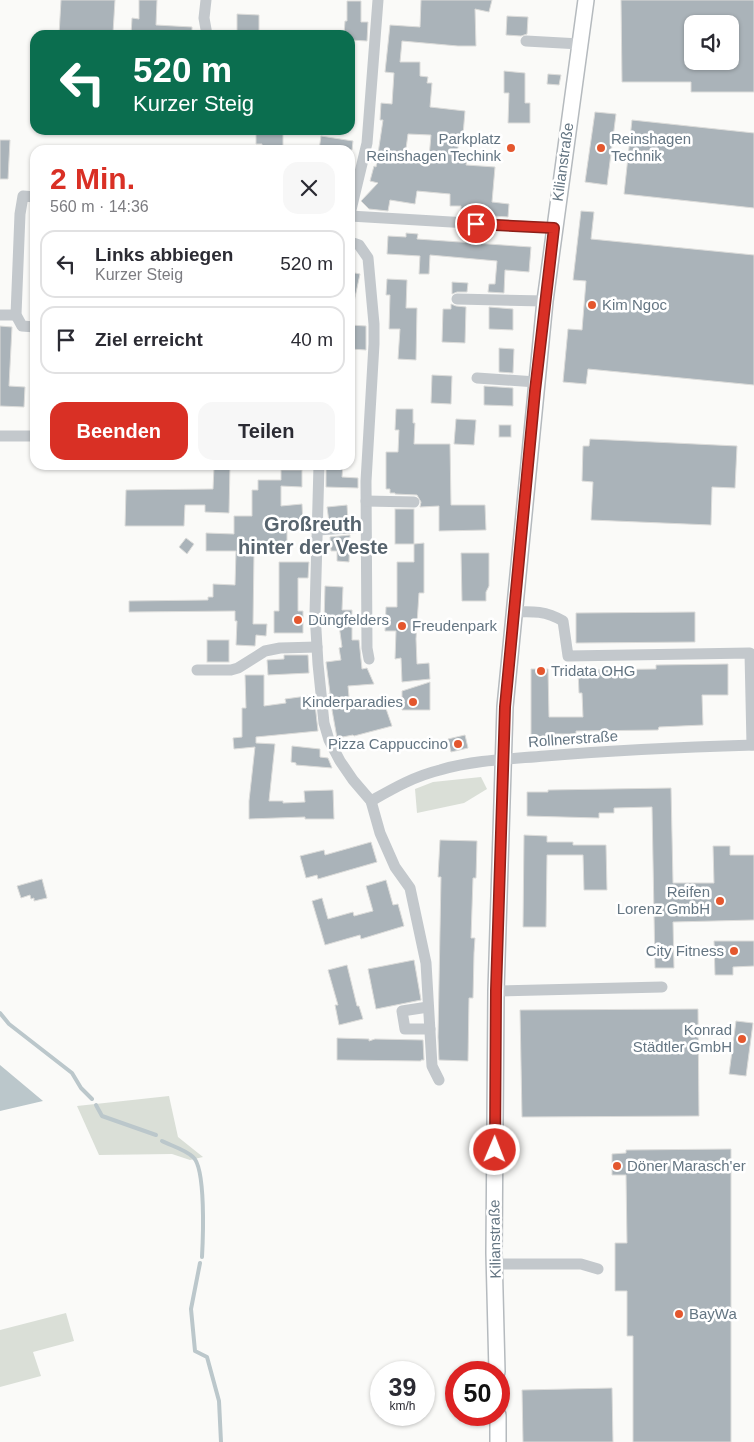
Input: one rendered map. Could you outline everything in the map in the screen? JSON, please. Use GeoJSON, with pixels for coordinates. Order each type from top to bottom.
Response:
{"type":"FeatureCollection","features":[{"type":"Feature","properties":{"kind":"main road","name":"Kilianstraße"},"geometry":{"type":"LineString","coordinates":[[497,1361],[495,1264],[496,991],[507,688],[545,300],[586,0]]}},
{"type":"Feature","properties":{"kind":"main road"},"geometry":{"type":"LineString","coordinates":[[498,1426],[498,1442]]}},
{"type":"Feature","properties":{"kind":"street"},"geometry":{"type":"LineString","coordinates":[[206,0],[204,18],[207,30]]}},
{"type":"Feature","properties":{"kind":"street"},"geometry":{"type":"LineString","coordinates":[[355,194],[367,143],[378,0]]}},
{"type":"Feature","properties":{"kind":"street"},"geometry":{"type":"LineString","coordinates":[[526,41],[580,44]]}},
{"type":"Feature","properties":{"kind":"street"},"geometry":{"type":"LineString","coordinates":[[29,196],[20,214],[16,315],[22,326],[30,327]]}},
{"type":"Feature","properties":{"kind":"street"},"geometry":{"type":"LineString","coordinates":[[355,215],[554,228]]}},
{"type":"Feature","properties":{"kind":"street"},"geometry":{"type":"LineString","coordinates":[[355,244],[359,245],[368,258],[374,324],[365,527],[368,659]]}},
{"type":"Feature","properties":{"kind":"street"},"geometry":{"type":"LineString","coordinates":[[457,299],[545,300]]}},
{"type":"Feature","properties":{"kind":"street"},"geometry":{"type":"LineString","coordinates":[[0,315],[16,315]]}},
{"type":"Feature","properties":{"kind":"street"},"geometry":{"type":"LineString","coordinates":[[477,378],[536,382]]}},
{"type":"Feature","properties":{"kind":"street"},"geometry":{"type":"LineString","coordinates":[[0,436],[30,436]]}},
{"type":"Feature","properties":{"kind":"street"},"geometry":{"type":"LineString","coordinates":[[319,470],[315,613],[324,723],[329,740],[340,761],[353,780],[371,800],[380,832],[395,867],[410,888],[426,964],[432,1066],[439,1080]]}},
{"type":"Feature","properties":{"kind":"street"},"geometry":{"type":"LineString","coordinates":[[366,501],[414,502]]}},
{"type":"Feature","properties":{"kind":"street"},"geometry":{"type":"LineString","coordinates":[[317,530],[365,527]]}},
{"type":"Feature","properties":{"kind":"street"},"geometry":{"type":"LineString","coordinates":[[514,612],[532,611],[552,614],[563,620],[568,656],[750,653],[753,745]]}},
{"type":"Feature","properties":{"kind":"street"},"geometry":{"type":"LineString","coordinates":[[197,670],[231,670],[245,664],[265,651],[280,648],[317,647]]}},
{"type":"Feature","properties":{"kind":"street","name":"Rollnerstraße"},"geometry":{"type":"LineString","coordinates":[[371,800],[405,782],[441,769],[503,760],[581,753],[753,745]]}},
{"type":"Feature","properties":{"kind":"street"},"geometry":{"type":"LineString","coordinates":[[496,991],[662,987]]}},
{"type":"Feature","properties":{"kind":"street"},"geometry":{"type":"LineString","coordinates":[[428,1007],[402,1011],[405,1029],[430,1029]]}},
{"type":"Feature","properties":{"kind":"street"},"geometry":{"type":"LineString","coordinates":[[495,1264],[581,1264],[598,1269]]}},
{"type":"Feature","properties":{"kind":"shaded area"},"geometry":{"type":"Polygon","coordinates":[[[481,777],[487,789],[464,803],[417,813],[415,789],[433,782],[481,777]]]}},
{"type":"Feature","properties":{"kind":"shaded area"},"geometry":{"type":"Polygon","coordinates":[[[0,1065],[43,1101],[0,1111],[0,1065]]]}},
{"type":"Feature","properties":{"kind":"shaded area"},"geometry":{"type":"Polygon","coordinates":[[[169,1096],[178,1137],[203,1157],[190,1160],[172,1154],[99,1155],[77,1106],[169,1096]]]}},
{"type":"Feature","properties":{"kind":"shaded area"},"geometry":{"type":"Polygon","coordinates":[[[66,1313],[74,1341],[33,1352],[41,1376],[0,1387],[0,1330],[66,1313]]]}},
{"type":"Feature","properties":{"kind":"building"},"geometry":{"type":"Polygon","coordinates":[[[61,0],[115,0],[113,30],[59,30],[61,0]]]}},
{"type":"Feature","properties":{"kind":"building"},"geometry":{"type":"Polygon","coordinates":[[[139,0],[157,0],[156,25],[192,27],[192,30],[131,30],[132,18],[139,19],[139,0]]]}},
{"type":"Feature","properties":{"kind":"building"},"geometry":{"type":"Polygon","coordinates":[[[421,0],[492,0],[489,12],[475,9],[476,46],[402,41],[400,62],[420,62],[420,76],[428,77],[427,83],[432,83],[430,107],[465,111],[463,135],[459,135],[457,160],[467,161],[466,165],[495,167],[492,202],[509,204],[508,217],[461,214],[461,206],[450,206],[450,194],[417,191],[415,204],[390,200],[388,211],[369,209],[361,201],[378,183],[370,181],[374,166],[376,167],[383,120],[380,120],[381,103],[392,104],[394,73],[385,72],[390,25],[420,27],[421,0]],[[408,134],[405,156],[429,158],[431,135],[408,134]]]}},
{"type":"Feature","properties":{"kind":"building"},"geometry":{"type":"Polygon","coordinates":[[[621,0],[754,0],[754,92],[691,92],[691,82],[622,82],[621,0]]]}},
{"type":"Feature","properties":{"kind":"building"},"geometry":{"type":"Polygon","coordinates":[[[347,1],[361,1],[361,22],[368,22],[367,41],[355,40],[355,30],[344,30],[345,21],[347,21],[347,1]]]}},
{"type":"Feature","properties":{"kind":"building"},"geometry":{"type":"Polygon","coordinates":[[[237,14],[259,15],[259,30],[237,30],[237,14]]]}},
{"type":"Feature","properties":{"kind":"building"},"geometry":{"type":"Polygon","coordinates":[[[507,16],[528,17],[527,34],[521,36],[506,35],[507,16]]]}},
{"type":"Feature","properties":{"kind":"building"},"geometry":{"type":"Polygon","coordinates":[[[504,71],[525,73],[525,103],[530,103],[530,123],[508,123],[509,93],[504,93],[504,71]]]}},
{"type":"Feature","properties":{"kind":"building"},"geometry":{"type":"Polygon","coordinates":[[[548,74],[561,75],[559,85],[547,84],[548,74]]]}},
{"type":"Feature","properties":{"kind":"building","name":"Reinshagen Technik"},"geometry":{"type":"Polygon","coordinates":[[[595,112],[616,114],[607,185],[585,182],[595,112]]]}},
{"type":"Feature","properties":{"kind":"building"},"geometry":{"type":"Polygon","coordinates":[[[632,120],[754,133],[754,208],[624,194],[632,120]]]}},
{"type":"Feature","properties":{"kind":"building"},"geometry":{"type":"Polygon","coordinates":[[[256,135],[283,135],[283,145],[256,144],[256,135]]]}},
{"type":"Feature","properties":{"kind":"building"},"geometry":{"type":"Polygon","coordinates":[[[321,136],[353,141],[353,145],[320,145],[321,136]]]}},
{"type":"Feature","properties":{"kind":"building"},"geometry":{"type":"Polygon","coordinates":[[[0,140],[10,140],[8,179],[0,179],[0,140]]]}},
{"type":"Feature","properties":{"kind":"building"},"geometry":{"type":"Polygon","coordinates":[[[581,211],[594,212],[591,239],[754,255],[754,385],[588,369],[586,384],[563,382],[568,329],[582,330],[586,281],[573,280],[581,211]]]}},
{"type":"Feature","properties":{"kind":"building"},"geometry":{"type":"Polygon","coordinates":[[[406,233],[418,234],[417,239],[531,247],[529,272],[505,270],[504,293],[488,292],[489,284],[495,284],[497,261],[430,255],[429,274],[419,274],[420,256],[387,254],[388,236],[406,237],[406,233]]]}},
{"type":"Feature","properties":{"kind":"building"},"geometry":{"type":"Polygon","coordinates":[[[355,273],[360,274],[355,297],[355,273]]]}},
{"type":"Feature","properties":{"kind":"building"},"geometry":{"type":"Polygon","coordinates":[[[387,279],[407,280],[406,308],[417,308],[416,360],[398,359],[400,329],[389,329],[390,295],[386,295],[387,279]]]}},
{"type":"Feature","properties":{"kind":"building"},"geometry":{"type":"Polygon","coordinates":[[[452,282],[468,283],[467,292],[452,294],[452,282]]]}},
{"type":"Feature","properties":{"kind":"building"},"geometry":{"type":"Polygon","coordinates":[[[451,304],[466,307],[465,343],[442,342],[443,309],[451,309],[451,304]]]}},
{"type":"Feature","properties":{"kind":"building"},"geometry":{"type":"Polygon","coordinates":[[[489,307],[513,309],[513,330],[489,329],[489,307]]]}},
{"type":"Feature","properties":{"kind":"building"},"geometry":{"type":"Polygon","coordinates":[[[355,325],[366,326],[366,350],[355,349],[355,325]]]}},
{"type":"Feature","properties":{"kind":"building"},"geometry":{"type":"Polygon","coordinates":[[[0,326],[12,327],[9,386],[25,387],[24,407],[0,406],[0,326]]]}},
{"type":"Feature","properties":{"kind":"building"},"geometry":{"type":"Polygon","coordinates":[[[499,348],[514,349],[513,373],[499,372],[499,348]]]}},
{"type":"Feature","properties":{"kind":"building"},"geometry":{"type":"Polygon","coordinates":[[[432,375],[452,376],[451,404],[431,403],[432,375]]]}},
{"type":"Feature","properties":{"kind":"building"},"geometry":{"type":"Polygon","coordinates":[[[484,386],[513,388],[513,406],[484,405],[484,386]]]}},
{"type":"Feature","properties":{"kind":"building"},"geometry":{"type":"Polygon","coordinates":[[[396,409],[413,409],[413,423],[415,423],[414,444],[450,444],[451,505],[485,505],[486,530],[439,531],[439,506],[420,507],[421,502],[417,495],[395,494],[390,493],[390,489],[386,489],[386,452],[398,452],[399,430],[395,430],[396,409]]]}},
{"type":"Feature","properties":{"kind":"building"},"geometry":{"type":"Polygon","coordinates":[[[456,419],[476,420],[474,445],[454,444],[456,419]]]}},
{"type":"Feature","properties":{"kind":"building"},"geometry":{"type":"Polygon","coordinates":[[[499,425],[511,425],[511,437],[499,437],[499,425]]]}},
{"type":"Feature","properties":{"kind":"building"},"geometry":{"type":"Polygon","coordinates":[[[590,439],[737,446],[735,488],[712,487],[711,525],[591,520],[593,482],[582,481],[583,446],[589,446],[590,439]]]}},
{"type":"Feature","properties":{"kind":"building"},"geometry":{"type":"Polygon","coordinates":[[[214,470],[230,470],[229,513],[205,512],[205,505],[185,505],[184,526],[125,526],[126,490],[213,489],[214,470]]]}},
{"type":"Feature","properties":{"kind":"building"},"geometry":{"type":"Polygon","coordinates":[[[281,470],[302,470],[302,487],[281,486],[281,506],[302,504],[303,523],[287,524],[287,553],[254,553],[253,624],[267,624],[266,636],[256,635],[255,646],[236,645],[237,621],[235,621],[235,611],[129,612],[129,601],[208,600],[208,597],[213,597],[213,584],[235,585],[236,551],[206,551],[206,533],[234,534],[234,516],[252,516],[252,490],[258,490],[258,480],[281,480],[281,470]]]}},
{"type":"Feature","properties":{"kind":"building"},"geometry":{"type":"Polygon","coordinates":[[[326,470],[343,470],[342,477],[358,478],[358,488],[326,487],[326,470]]]}},
{"type":"Feature","properties":{"kind":"building"},"geometry":{"type":"Polygon","coordinates":[[[347,505],[348,521],[329,522],[327,507],[347,505]]]}},
{"type":"Feature","properties":{"kind":"building"},"geometry":{"type":"Polygon","coordinates":[[[395,509],[414,509],[414,544],[395,544],[395,509]]]}},
{"type":"Feature","properties":{"kind":"building"},"geometry":{"type":"Polygon","coordinates":[[[350,535],[349,562],[337,561],[337,551],[331,551],[330,537],[350,535]]]}},
{"type":"Feature","properties":{"kind":"building"},"geometry":{"type":"Polygon","coordinates":[[[186,538],[194,544],[187,554],[179,547],[186,538]]]}},
{"type":"Feature","properties":{"kind":"building"},"geometry":{"type":"Polygon","coordinates":[[[424,543],[424,593],[419,593],[416,639],[417,664],[429,663],[430,679],[402,682],[401,658],[395,659],[396,631],[385,631],[386,607],[397,607],[397,562],[414,562],[414,544],[424,543]]]}},
{"type":"Feature","properties":{"kind":"building"},"geometry":{"type":"Polygon","coordinates":[[[461,553],[489,553],[489,586],[486,592],[486,601],[462,601],[461,553]]]}},
{"type":"Feature","properties":{"kind":"building"},"geometry":{"type":"Polygon","coordinates":[[[279,562],[309,562],[308,578],[298,578],[298,611],[303,611],[303,633],[274,633],[274,611],[279,611],[279,562]]]}},
{"type":"Feature","properties":{"kind":"building"},"geometry":{"type":"Polygon","coordinates":[[[325,586],[343,587],[342,610],[352,610],[352,640],[359,640],[362,669],[367,668],[374,684],[348,686],[350,708],[382,697],[392,726],[354,736],[337,738],[326,662],[341,660],[339,648],[342,647],[339,625],[324,625],[325,586]]]}},
{"type":"Feature","properties":{"kind":"building"},"geometry":{"type":"Polygon","coordinates":[[[695,612],[695,642],[576,643],[576,613],[695,612]]]}},
{"type":"Feature","properties":{"kind":"building"},"geometry":{"type":"Polygon","coordinates":[[[207,640],[229,640],[229,662],[207,662],[207,640]]]}},
{"type":"Feature","properties":{"kind":"building"},"geometry":{"type":"Polygon","coordinates":[[[284,655],[308,655],[309,673],[268,675],[267,660],[284,659],[284,655]]]}},
{"type":"Feature","properties":{"kind":"building"},"geometry":{"type":"Polygon","coordinates":[[[728,664],[728,695],[702,695],[703,725],[659,727],[658,730],[576,731],[576,734],[549,734],[549,736],[531,737],[531,669],[548,669],[549,717],[583,717],[582,693],[579,693],[578,670],[656,669],[656,665],[728,664]]]}},
{"type":"Feature","properties":{"kind":"building"},"geometry":{"type":"Polygon","coordinates":[[[245,675],[264,675],[264,706],[286,703],[285,699],[314,695],[318,731],[256,737],[256,743],[275,744],[269,801],[283,801],[283,803],[305,802],[304,791],[333,790],[334,819],[305,819],[305,817],[249,819],[255,747],[234,749],[233,738],[242,737],[242,708],[246,708],[245,675]]]}},
{"type":"Feature","properties":{"kind":"building"},"geometry":{"type":"Polygon","coordinates":[[[430,682],[430,710],[402,710],[402,691],[430,682]]]}},
{"type":"Feature","properties":{"kind":"building"},"geometry":{"type":"Polygon","coordinates":[[[465,735],[468,748],[451,752],[448,739],[465,735]]]}},
{"type":"Feature","properties":{"kind":"building"},"geometry":{"type":"Polygon","coordinates":[[[292,746],[320,749],[320,757],[328,758],[332,768],[296,765],[296,763],[291,762],[292,746]]]}},
{"type":"Feature","properties":{"kind":"building"},"geometry":{"type":"Polygon","coordinates":[[[671,788],[673,883],[714,883],[713,846],[730,846],[730,855],[754,855],[754,920],[673,922],[674,968],[655,968],[652,807],[614,808],[614,813],[599,813],[599,818],[527,816],[527,792],[671,788]]]}},
{"type":"Feature","properties":{"kind":"building"},"geometry":{"type":"Polygon","coordinates":[[[524,835],[547,836],[547,842],[573,842],[573,845],[606,845],[607,890],[584,890],[583,855],[547,855],[546,927],[523,927],[524,835]]]}},
{"type":"Feature","properties":{"kind":"building"},"geometry":{"type":"Polygon","coordinates":[[[440,840],[477,841],[476,878],[473,878],[471,938],[475,938],[473,998],[469,998],[468,1061],[439,1060],[441,877],[438,877],[440,840]]]}},
{"type":"Feature","properties":{"kind":"building"},"geometry":{"type":"Polygon","coordinates":[[[371,842],[377,862],[318,879],[317,875],[306,878],[300,856],[324,850],[325,855],[371,842]]]}},
{"type":"Feature","properties":{"kind":"building"},"geometry":{"type":"Polygon","coordinates":[[[42,879],[47,898],[34,901],[34,898],[31,899],[30,895],[21,898],[17,886],[42,879]]]}},
{"type":"Feature","properties":{"kind":"building"},"geometry":{"type":"Polygon","coordinates":[[[386,880],[393,905],[398,904],[404,926],[361,939],[360,935],[325,945],[312,901],[322,898],[328,919],[353,912],[354,916],[373,911],[366,886],[386,880]]]}},
{"type":"Feature","properties":{"kind":"building","name":"City Fitness"},"geometry":{"type":"Polygon","coordinates":[[[714,941],[754,941],[754,966],[733,967],[733,975],[715,975],[714,941]]]}},
{"type":"Feature","properties":{"kind":"building"},"geometry":{"type":"Polygon","coordinates":[[[414,960],[421,1000],[376,1009],[368,969],[414,960]]]}},
{"type":"Feature","properties":{"kind":"building"},"geometry":{"type":"Polygon","coordinates":[[[347,965],[357,1006],[359,1006],[363,1019],[339,1025],[335,1005],[338,1005],[328,970],[347,965]]]}},
{"type":"Feature","properties":{"kind":"building"},"geometry":{"type":"Polygon","coordinates":[[[698,1009],[699,1116],[522,1117],[520,1010],[698,1009]]]}},
{"type":"Feature","properties":{"kind":"building","name":"Konrad Städtler GmbH"},"geometry":{"type":"Polygon","coordinates":[[[736,1021],[753,1023],[746,1076],[729,1074],[736,1021]]]}},
{"type":"Feature","properties":{"kind":"building"},"geometry":{"type":"Polygon","coordinates":[[[337,1038],[369,1039],[369,1041],[375,1039],[423,1040],[424,1060],[337,1060],[337,1038]]]}},
{"type":"Feature","properties":{"kind":"building","name":"BayWa"},"geometry":{"type":"Polygon","coordinates":[[[731,1149],[731,1442],[633,1442],[633,1336],[627,1336],[627,1291],[615,1291],[615,1243],[627,1243],[626,1175],[612,1175],[612,1154],[626,1153],[626,1150],[731,1149]]]}},
{"type":"Feature","properties":{"kind":"building"},"geometry":{"type":"Polygon","coordinates":[[[612,1388],[613,1442],[523,1442],[522,1390],[612,1388]]]}},
{"type":"Feature","properties":{"kind":"waterway"},"geometry":{"type":"LineString","coordinates":[[0,1013],[9,1024],[72,1073],[81,1088],[92,1099]]}},
{"type":"Feature","properties":{"kind":"waterway"},"geometry":{"type":"LineString","coordinates":[[96,1105],[102,1116],[156,1135]]}},
{"type":"Feature","properties":{"kind":"waterway"},"geometry":{"type":"LineString","coordinates":[[162,1141],[187,1152],[197,1164],[203,1204],[202,1257]]}},
{"type":"Feature","properties":{"kind":"waterway"},"geometry":{"type":"LineString","coordinates":[[200,1263],[191,1309],[195,1351],[207,1357],[219,1401],[221,1442]]}},
{"type":"Feature","properties":{"kind":"place","name":"Parkplatz Reinshagen Techink"},"geometry":{"type":"Point","coordinates":[511,148]}},
{"type":"Feature","properties":{"kind":"place","name":"Reinshagen Technik"},"geometry":{"type":"Point","coordinates":[601,148]}},
{"type":"Feature","properties":{"kind":"place","name":"Kim Ngoc"},"geometry":{"type":"Point","coordinates":[592,305]}},
{"type":"Feature","properties":{"kind":"place","name":"Düngfelders"},"geometry":{"type":"Point","coordinates":[298,620]}},
{"type":"Feature","properties":{"kind":"place","name":"Freudenpark"},"geometry":{"type":"Point","coordinates":[402,626]}},
{"type":"Feature","properties":{"kind":"place","name":"Tridata OHG"},"geometry":{"type":"Point","coordinates":[541,671]}},
{"type":"Feature","properties":{"kind":"place","name":"Kinderparadies"},"geometry":{"type":"Point","coordinates":[413,702]}},
{"type":"Feature","properties":{"kind":"place","name":"Pizza Cappuccino"},"geometry":{"type":"Point","coordinates":[458,744]}},
{"type":"Feature","properties":{"kind":"place","name":"Reifen Lorenz GmbH"},"geometry":{"type":"Point","coordinates":[720,901]}},
{"type":"Feature","properties":{"kind":"place","name":"City Fitness"},"geometry":{"type":"Point","coordinates":[734,951]}},
{"type":"Feature","properties":{"kind":"place","name":"Konrad Städtler GmbH"},"geometry":{"type":"Point","coordinates":[742,1039]}},
{"type":"Feature","properties":{"kind":"place","name":"Döner Marasch'er"},"geometry":{"type":"Point","coordinates":[617,1166]}},
{"type":"Feature","properties":{"kind":"place","name":"BayWa"},"geometry":{"type":"Point","coordinates":[679,1314]}},
{"type":"Feature","properties":{"kind":"district","name":"Großreuth hinter der Veste"},"geometry":{"type":"Point","coordinates":[313,536]}},
{"type":"Feature","properties":{"kind":"route"},"geometry":{"type":"LineString","coordinates":[[476,224],[554,228],[535,391],[505,707],[496,991],[495,1150]]}}]}
